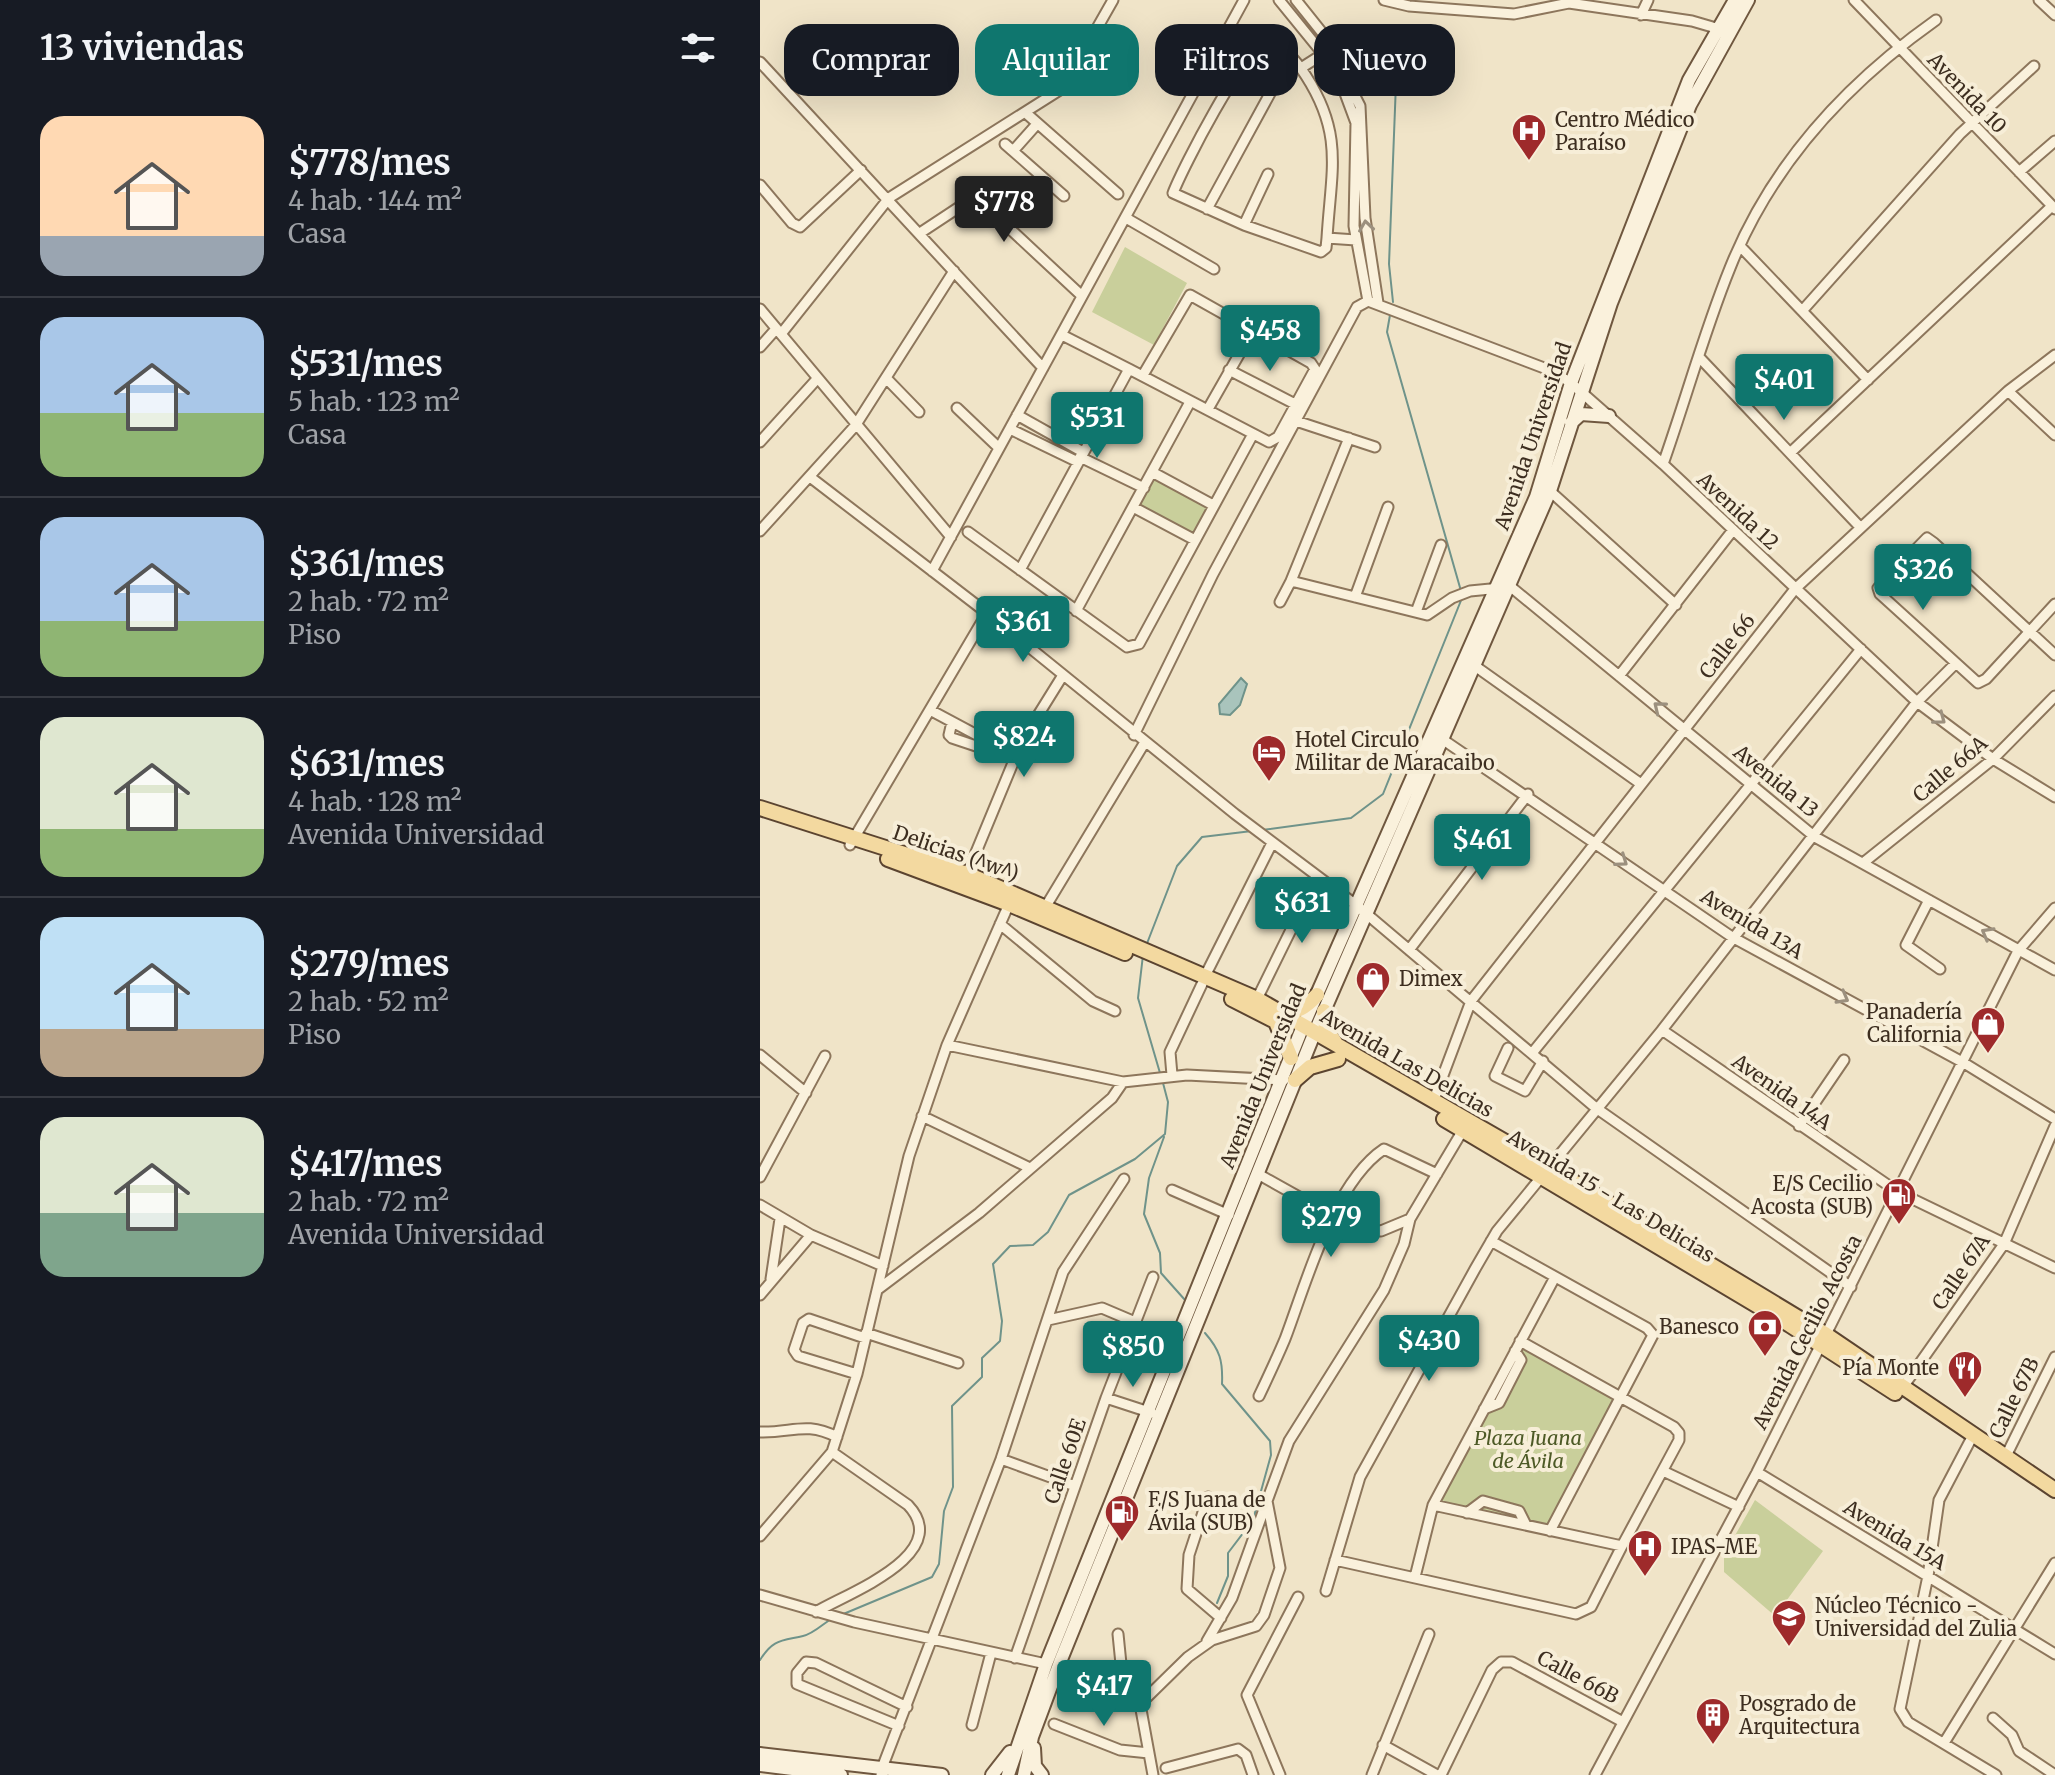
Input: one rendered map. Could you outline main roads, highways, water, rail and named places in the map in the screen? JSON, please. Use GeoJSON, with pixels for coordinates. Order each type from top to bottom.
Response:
{"type":"FeatureCollection","features":[{"type":"Feature","properties":{"kind":"main road","name":"Delicias (^w^)"},"geometry":{"type":"LineString","coordinates":[[760,808],[1132,952]]}},
{"type":"Feature","properties":{"kind":"main road","name":"Delicias (^w^)"},"geometry":{"type":"LineString","coordinates":[[760,816],[967,874],[1046,906],[1132,952]]}},
{"type":"Feature","properties":{"kind":"main road","name":"Avenida Las Delicias"},"geometry":{"type":"LineString","coordinates":[[1132,952],[1257,999],[1277,1016],[1340,1054],[1433,1102],[1903,1387],[2055,1490]]}},
{"type":"Feature","properties":{"kind":"main road"},"geometry":{"type":"LineString","coordinates":[[1203,981],[1277,1016],[1305,1008],[1317,995]]}},
{"type":"Feature","properties":{"kind":"main road"},"geometry":{"type":"LineString","coordinates":[[1290,1080],[1340,1054],[1326,1028],[1324,1011]]}},
{"type":"Feature","properties":{"kind":"main road"},"geometry":{"type":"LineString","coordinates":[[1277,1016],[1291,1058]]}},
{"type":"Feature","properties":{"kind":"main road","name":"Avenida 15 - Las Delicias"},"geometry":{"type":"LineString","coordinates":[[1340,1054],[1463,1130],[1544,1172]]}},
{"type":"Feature","properties":{"kind":"main road"},"geometry":{"type":"LineString","coordinates":[[1823,1340],[2055,1499]]}},
{"type":"Feature","properties":{"kind":"water"},"geometry":{"type":"Polygon","coordinates":[[[1241,678],[1247,684],[1240,705],[1230,715],[1220,714],[1219,704],[1241,678]]]}},
{"type":"Feature","properties":{"kind":"waterway"},"geometry":{"type":"LineString","coordinates":[[1393,302],[1389,264],[1395,96]]}},
{"type":"Feature","properties":{"kind":"waterway"},"geometry":{"type":"LineString","coordinates":[[1390,315],[1387,332],[1461,591]]}},
{"type":"Feature","properties":{"kind":"waterway"},"geometry":{"type":"LineString","coordinates":[[1262,830],[1351,818],[1383,794],[1462,598]]}},
{"type":"Feature","properties":{"kind":"waterway"},"geometry":{"type":"LineString","coordinates":[[1146,946],[1177,866],[1202,837],[1252,831]]}},
{"type":"Feature","properties":{"kind":"waterway"},"geometry":{"type":"LineString","coordinates":[[1143,955],[1138,998],[1160,1073]]}},
{"type":"Feature","properties":{"kind":"waterway"},"geometry":{"type":"LineString","coordinates":[[841,1615],[932,1577],[939,1564],[944,1511],[953,1487],[952,1406],[982,1377],[982,1358],[1000,1341],[1002,1321],[993,1264],[1010,1246],[1033,1245],[1048,1232],[1069,1195],[1135,1159],[1165,1134],[1168,1102],[1163,1083]]}},
{"type":"Feature","properties":{"kind":"waterway"},"geometry":{"type":"LineString","coordinates":[[1164,1137],[1149,1178],[1144,1214],[1160,1253],[1161,1273],[1185,1300]]}},
{"type":"Feature","properties":{"kind":"waterway"},"geometry":{"type":"LineString","coordinates":[[1205,1333],[1220,1356],[1222,1384],[1270,1441],[1271,1455],[1253,1520],[1228,1553],[1228,1576],[1217,1603]]}},
{"type":"Feature","properties":{"kind":"waterway"},"geometry":{"type":"LineString","coordinates":[[760,1660],[774,1644],[807,1635],[831,1619]]}},
{"type":"Feature","properties":{"kind":"place","name":"Centro Médico Paraíso"},"geometry":{"type":"Point","coordinates":[1529,162]}},
{"type":"Feature","properties":{"kind":"place","name":"Hotel Circulo Militar de Maracaibo"},"geometry":{"type":"Point","coordinates":[1269,783]}},
{"type":"Feature","properties":{"kind":"place","name":"Dimex"},"geometry":{"type":"Point","coordinates":[1373,1010]}},
{"type":"Feature","properties":{"kind":"place","name":"Panadería California"},"geometry":{"type":"Point","coordinates":[1988,1055]}},
{"type":"Feature","properties":{"kind":"place","name":"E/S Cecilio Acosta (SUB)"},"geometry":{"type":"Point","coordinates":[1899,1226]}},
{"type":"Feature","properties":{"kind":"place","name":"Banesco"},"geometry":{"type":"Point","coordinates":[1765,1358]}},
{"type":"Feature","properties":{"kind":"place","name":"Pía Monte"},"geometry":{"type":"Point","coordinates":[1965,1399]}},
{"type":"Feature","properties":{"kind":"place","name":"E/S Juana de Ávila (SUB)"},"geometry":{"type":"Point","coordinates":[1122,1543]}},
{"type":"Feature","properties":{"kind":"place","name":"IPAS-ME"},"geometry":{"type":"Point","coordinates":[1645,1578]}},
{"type":"Feature","properties":{"kind":"place","name":"Núcleo Técnico - Universidad del Zulia"},"geometry":{"type":"Point","coordinates":[1789,1648]}},
{"type":"Feature","properties":{"kind":"place","name":"Posgrado de Arquitectura"},"geometry":{"type":"Point","coordinates":[1713,1746]}},
{"type":"Feature","properties":{"kind":"park label","name":"Plaza Juana de Ávila"},"geometry":{"type":"Point","coordinates":[1528,1450]}}]}
